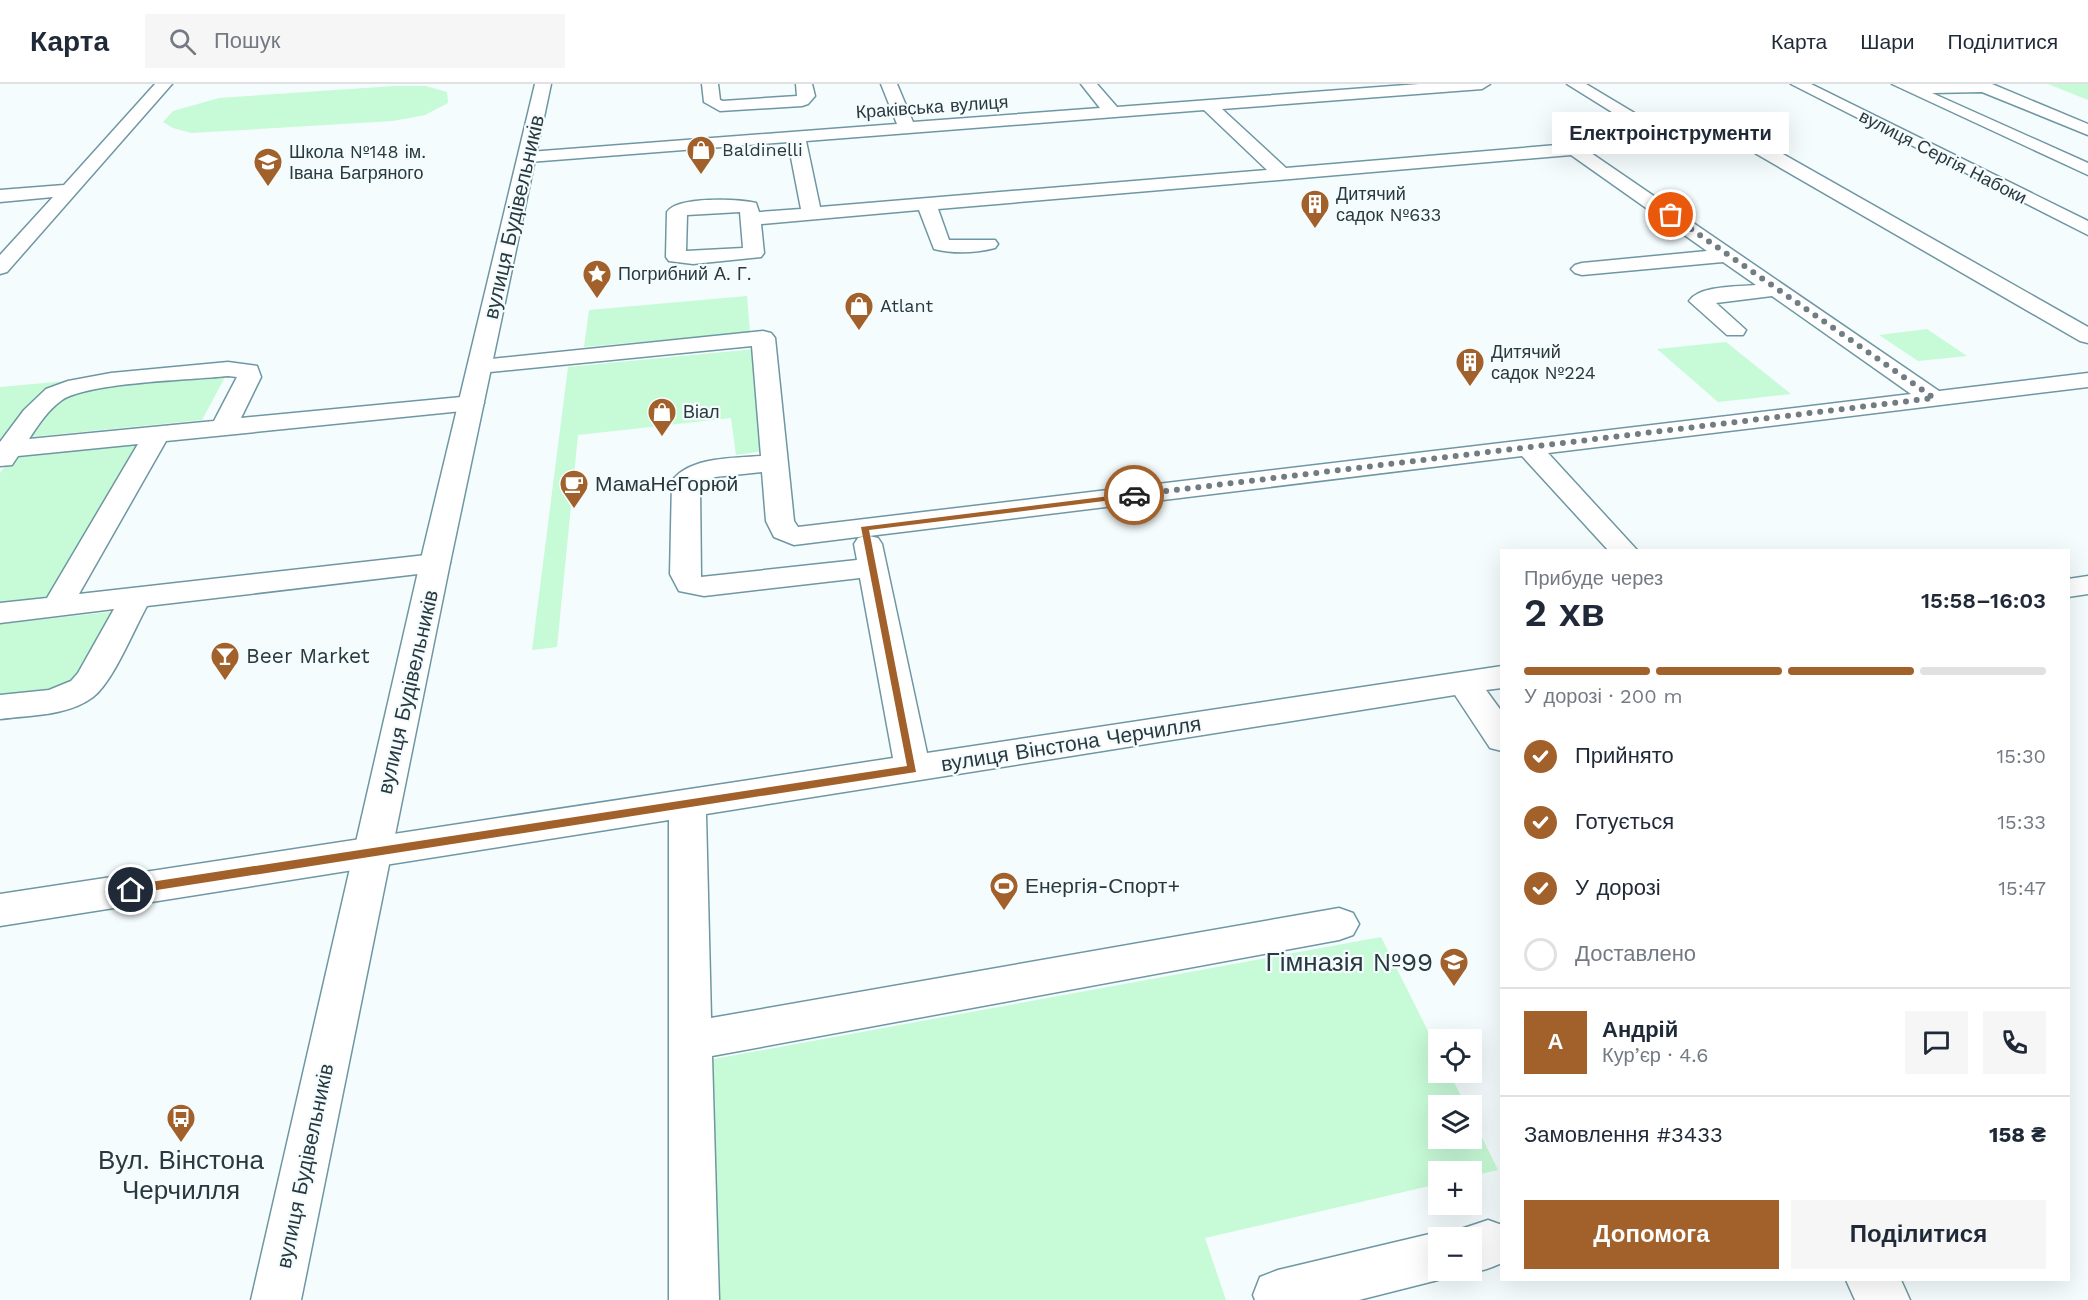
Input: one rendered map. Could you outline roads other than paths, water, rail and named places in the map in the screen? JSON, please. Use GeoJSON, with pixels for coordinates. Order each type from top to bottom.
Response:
{"type":"FeatureCollection","features":[{"type":"Feature","properties":{"kind":"street"},"geometry":{"type":"LineString","coordinates":[[0,268],[163,85],[182,84]]}},
{"type":"Feature","properties":{"kind":"street","name":"вулиця Будівельників"},"geometry":{"type":"LineString","coordinates":[[276,1300],[435,563],[529,157],[543,84]]}},
{"type":"Feature","properties":{"kind":"street"},"geometry":{"type":"LineString","coordinates":[[710,84],[712,102],[720,106],[802,101],[807,96],[804,84]]}},
{"type":"Feature","properties":{"kind":"street"},"geometry":{"type":"LineString","coordinates":[[889,84],[907,128]]}},
{"type":"Feature","properties":{"kind":"street"},"geometry":{"type":"LineString","coordinates":[[1089,84],[1112,112]]}},
{"type":"Feature","properties":{"kind":"street","name":"Краківська вулиця"},"geometry":{"type":"LineString","coordinates":[[529,157],[1208,105],[1367,88],[1482,84]]}},
{"type":"Feature","properties":{"kind":"street"},"geometry":{"type":"LineString","coordinates":[[1575,84],[1670,141]]}},
{"type":"Feature","properties":{"kind":"street","name":"вулиця Сергія Набоки"},"geometry":{"type":"LineString","coordinates":[[1799,84],[2088,229]]}},
{"type":"Feature","properties":{"kind":"street"},"geometry":{"type":"LineString","coordinates":[[1906,87],[1985,87],[2088,130]]}},
{"type":"Feature","properties":{"kind":"street"},"geometry":{"type":"LineString","coordinates":[[1906,87],[2088,170]]}},
{"type":"Feature","properties":{"kind":"street"},"geometry":{"type":"LineString","coordinates":[[1208,105],[1282,174]]}},
{"type":"Feature","properties":{"kind":"street"},"geometry":{"type":"LineString","coordinates":[[750,219],[1729,136],[1747,141],[2088,336]]}},
{"type":"Feature","properties":{"kind":"street"},"geometry":{"type":"LineString","coordinates":[[796,137],[812,214]]}},
{"type":"Feature","properties":{"kind":"street"},"geometry":{"type":"LineString","coordinates":[[1574,149],[1934,398]]}},
{"type":"Feature","properties":{"kind":"street"},"geometry":{"type":"LineString","coordinates":[[0,196],[68,190]]}},
{"type":"Feature","properties":{"kind":"street"},"geometry":{"type":"LineString","coordinates":[[927,205],[941,245],[958,247],[988,244]]}},
{"type":"Feature","properties":{"kind":"street"},"geometry":{"type":"LineString","coordinates":[[1582,270],[1728,255]]}},
{"type":"Feature","properties":{"kind":"street"},"geometry":{"type":"LineString","coordinates":[[1735,330],[1700,301],[1714,296],[1777,289]]}},
{"type":"Feature","properties":{"kind":"street"},"geometry":{"type":"LineString","coordinates":[[480,366],[763,338],[780,521],[784,531],[794,536],[1527,446],[1934,398],[2082,384]]}},
{"type":"Feature","properties":{"kind":"street"},"geometry":{"type":"LineString","coordinates":[[3,454],[44,403],[70,386],[228,369],[249,371],[249,377],[223,428]]}},
{"type":"Feature","properties":{"kind":"street"},"geometry":{"type":"LineString","coordinates":[[3,454],[157,434],[472,403]]}},
{"type":"Feature","properties":{"kind":"street"},"geometry":{"type":"LineString","coordinates":[[57,607],[157,434]]}},
{"type":"Feature","properties":{"kind":"street"},"geometry":{"type":"LineString","coordinates":[[1527,446],[1622,549]]}},
{"type":"Feature","properties":{"kind":"street"},"geometry":{"type":"LineString","coordinates":[[774,463],[700,472],[692,474],[686,481],[685,574],[690,584],[704,587],[722,586],[873,567]]}},
{"type":"Feature","properties":{"kind":"street"},"geometry":{"type":"LineString","coordinates":[[864,528],[913,769]]}},
{"type":"Feature","properties":{"kind":"street"},"geometry":{"type":"LineString","coordinates":[[0,613],[435,563]]}},
{"type":"Feature","properties":{"kind":"street"},"geometry":{"type":"LineString","coordinates":[[2070,588],[2088,585]]}},
{"type":"Feature","properties":{"kind":"street"},"geometry":{"type":"LineString","coordinates":[[0,707],[70,698],[83,691],[136,597]]}},
{"type":"Feature","properties":{"kind":"street","name":"вулиця Вінстона Черчилля"},"geometry":{"type":"LineString","coordinates":[[0,910],[687,806],[1500,677]]}},
{"type":"Feature","properties":{"kind":"street"},"geometry":{"type":"LineString","coordinates":[[1464,683],[1500,736]]}},
{"type":"Feature","properties":{"kind":"street"},"geometry":{"type":"LineString","coordinates":[[687,806],[690,861],[694,1300]]}},
{"type":"Feature","properties":{"kind":"street"},"geometry":{"type":"LineString","coordinates":[[690,1041],[1339,924]]}},
{"type":"Feature","properties":{"kind":"street"},"geometry":{"type":"LineString","coordinates":[[1280,1300],[1278,1295],[1428,1258]]}},
{"type":"Feature","properties":{"kind":"street"},"geometry":{"type":"LineString","coordinates":[[1872,1281],[1885,1300]]}},
{"type":"Feature","properties":{"kind":"place","name":"Baldinelli"},"geometry":{"type":"Point","coordinates":[701,176]}},
{"type":"Feature","properties":{"kind":"place","name":"Школа №148 ім. Івана Багряного"},"geometry":{"type":"Point","coordinates":[268,188]}},
{"type":"Feature","properties":{"kind":"place","name":"Електроінструменти"},"geometry":{"type":"Point","coordinates":[1671,215]}},
{"type":"Feature","properties":{"kind":"place","name":"Дитячий садок №633"},"geometry":{"type":"Point","coordinates":[1315,230]}},
{"type":"Feature","properties":{"kind":"place","name":"Погрибний А. Г."},"geometry":{"type":"Point","coordinates":[597,300]}},
{"type":"Feature","properties":{"kind":"place","name":"Atlant"},"geometry":{"type":"Point","coordinates":[859,332]}},
{"type":"Feature","properties":{"kind":"place","name":"Дитячий садок №224"},"geometry":{"type":"Point","coordinates":[1470,388]}},
{"type":"Feature","properties":{"kind":"place","name":"Віал"},"geometry":{"type":"Point","coordinates":[662,438]}},
{"type":"Feature","properties":{"kind":"place","name":"МамаНеГорюй"},"geometry":{"type":"Point","coordinates":[574,510]}},
{"type":"Feature","properties":{"kind":"place","name":"Beer Market"},"geometry":{"type":"Point","coordinates":[225,682]}},
{"type":"Feature","properties":{"kind":"place","name":"Енергія-Спорт+"},"geometry":{"type":"Point","coordinates":[1004,912]}},
{"type":"Feature","properties":{"kind":"place","name":"Гімназія №99"},"geometry":{"type":"Point","coordinates":[1454,988]}},
{"type":"Feature","properties":{"kind":"place","name":"Вул. Вінстона Черчилля"},"geometry":{"type":"Point","coordinates":[181,1144]}}]}
